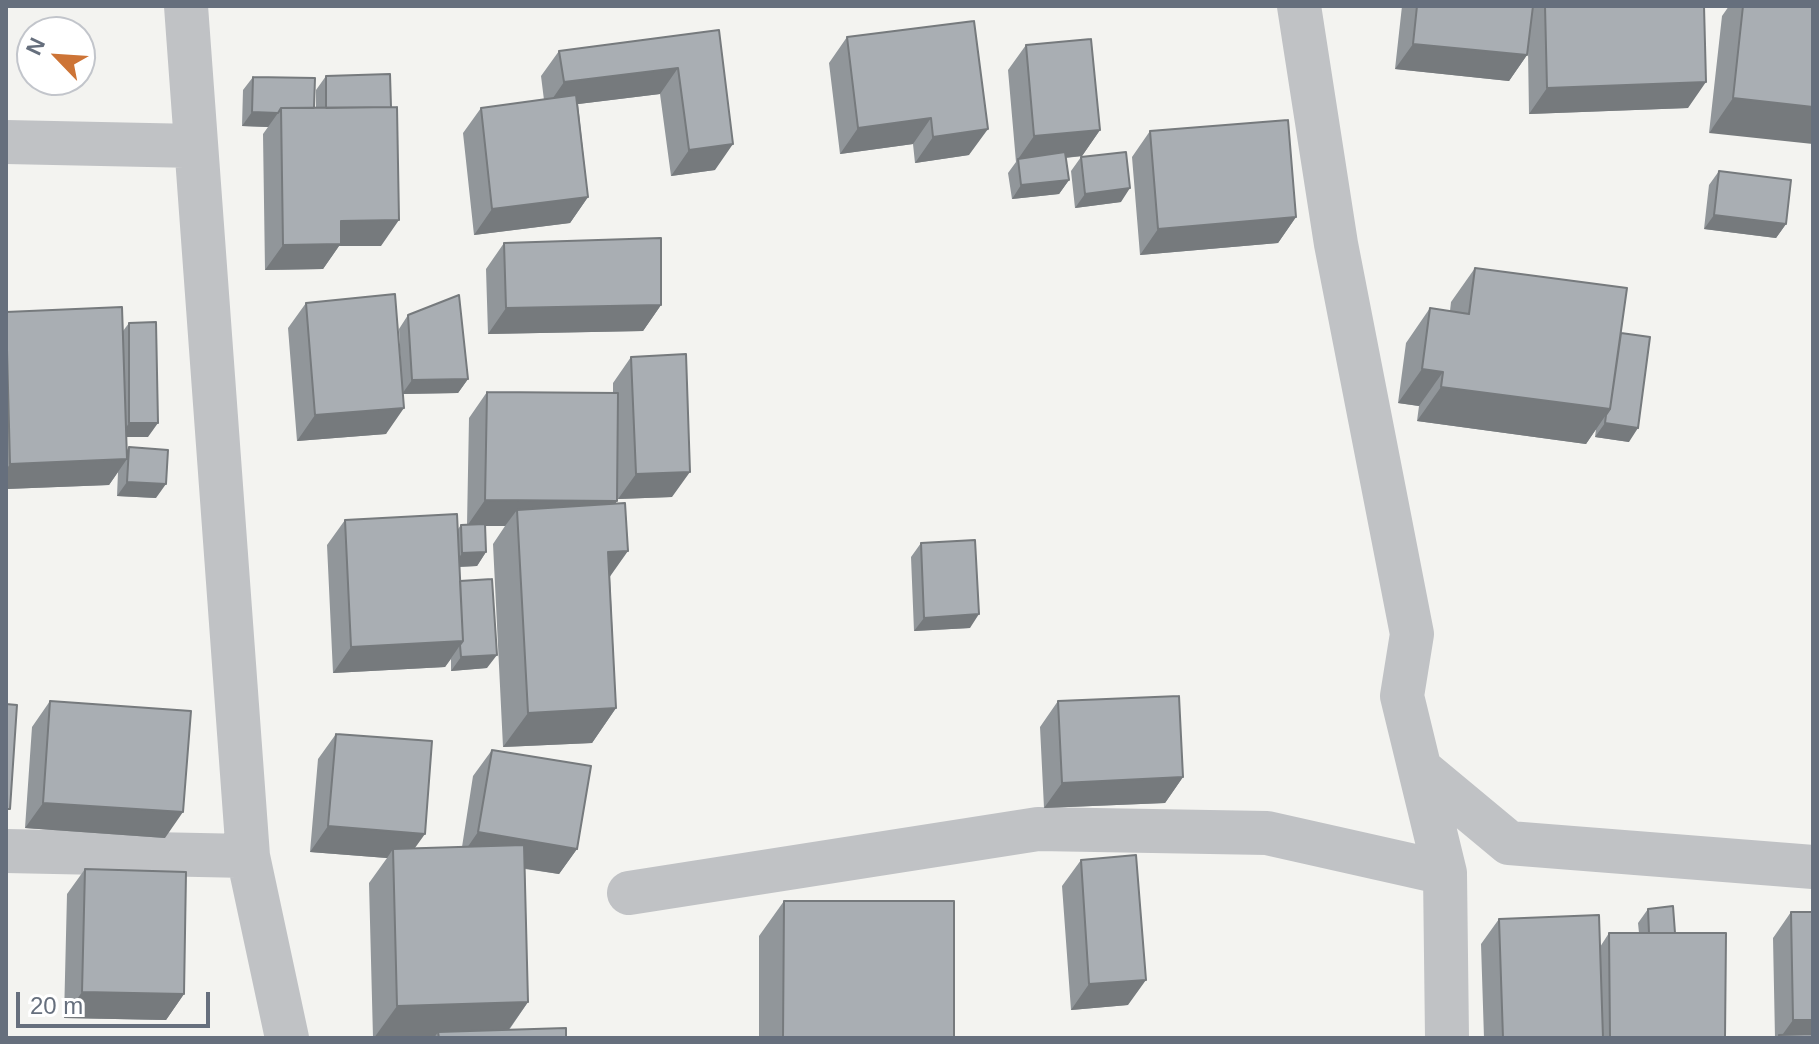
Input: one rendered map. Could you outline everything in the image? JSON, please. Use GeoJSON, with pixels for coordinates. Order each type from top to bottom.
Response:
{"type":"FeatureCollection","features":[{"type":"Feature","properties":{"kind":"street"},"geometry":{"type":"LineString","coordinates":[[186,6],[248,856],[287,1038]]}},
{"type":"Feature","properties":{"kind":"street"},"geometry":{"type":"LineString","coordinates":[[1299,6],[1336,244],[1412,634],[1402,696],[1445,873],[1447,1038]]}},
{"type":"Feature","properties":{"kind":"street"},"geometry":{"type":"LineString","coordinates":[[6,142],[196,146]]}},
{"type":"Feature","properties":{"kind":"street"},"geometry":{"type":"LineString","coordinates":[[1420,769],[1509,843],[1813,867]]}},
{"type":"Feature","properties":{"kind":"street"},"geometry":{"type":"LineString","coordinates":[[629,893],[1038,829],[1267,833],[1445,873]]}},
{"type":"Feature","properties":{"kind":"street"},"geometry":{"type":"LineString","coordinates":[[6,851],[248,856]]}},
{"type":"Feature","properties":{"kind":"building"},"geometry":{"type":"Polygon","coordinates":[[[1417,6],[1533,6],[1527,55],[1413,44],[1417,6]]]}},
{"type":"Feature","properties":{"kind":"building"},"geometry":{"type":"Polygon","coordinates":[[[1545,6],[1704,6],[1706,82],[1547,88],[1545,6]]]}},
{"type":"Feature","properties":{"kind":"building"},"geometry":{"type":"Polygon","coordinates":[[[1743,6],[1813,6],[1813,107],[1733,98],[1743,6]]]}},
{"type":"Feature","properties":{"kind":"building"},"geometry":{"type":"Polygon","coordinates":[[[974,21],[988,129],[933,137],[931,118],[858,128],[847,37],[974,21]]]}},
{"type":"Feature","properties":{"kind":"building"},"geometry":{"type":"Polygon","coordinates":[[[719,30],[733,144],[689,150],[678,68],[564,82],[559,51],[719,30]]]}},
{"type":"Feature","properties":{"kind":"building"},"geometry":{"type":"Polygon","coordinates":[[[1091,39],[1100,130],[1034,136],[1026,45],[1091,39]]]}},
{"type":"Feature","properties":{"kind":"building"},"geometry":{"type":"Polygon","coordinates":[[[390,74],[391,107],[326,108],[326,76],[390,74]]]}},
{"type":"Feature","properties":{"kind":"building"},"geometry":{"type":"Polygon","coordinates":[[[253,77],[315,78],[314,108],[281,108],[278,113],[252,112],[253,77]]]}},
{"type":"Feature","properties":{"kind":"building"},"geometry":{"type":"Polygon","coordinates":[[[576,95],[588,197],[492,209],[481,108],[576,95]]]}},
{"type":"Feature","properties":{"kind":"building"},"geometry":{"type":"Polygon","coordinates":[[[397,107],[399,220],[341,221],[341,244],[283,245],[281,108],[397,107]]]}},
{"type":"Feature","properties":{"kind":"building"},"geometry":{"type":"Polygon","coordinates":[[[1288,120],[1296,217],[1158,229],[1150,131],[1288,120]]]}},
{"type":"Feature","properties":{"kind":"building"},"geometry":{"type":"Polygon","coordinates":[[[1065,152],[1069,180],[1021,185],[1018,159],[1065,152]]]}},
{"type":"Feature","properties":{"kind":"building"},"geometry":{"type":"Polygon","coordinates":[[[1126,152],[1130,188],[1085,194],[1081,157],[1126,152]]]}},
{"type":"Feature","properties":{"kind":"building"},"geometry":{"type":"Polygon","coordinates":[[[1719,171],[1791,180],[1786,224],[1714,215],[1719,171]]]}},
{"type":"Feature","properties":{"kind":"building"},"geometry":{"type":"Polygon","coordinates":[[[661,238],[661,305],[506,308],[504,243],[661,238]]]}},
{"type":"Feature","properties":{"kind":"building"},"geometry":{"type":"Polygon","coordinates":[[[1475,268],[1627,288],[1610,409],[1441,387],[1443,372],[1422,369],[1430,308],[1469,314],[1475,268]]]}},
{"type":"Feature","properties":{"kind":"building"},"geometry":{"type":"Polygon","coordinates":[[[395,294],[404,408],[315,415],[306,303],[395,294]]]}},
{"type":"Feature","properties":{"kind":"building"},"geometry":{"type":"Polygon","coordinates":[[[459,295],[468,379],[412,380],[408,315],[459,295]]]}},
{"type":"Feature","properties":{"kind":"building"},"geometry":{"type":"Polygon","coordinates":[[[122,307],[127,459],[10,464],[6,312],[122,307]]]}},
{"type":"Feature","properties":{"kind":"building"},"geometry":{"type":"Polygon","coordinates":[[[156,322],[158,423],[129,423],[129,323],[156,322]]]}},
{"type":"Feature","properties":{"kind":"building"},"geometry":{"type":"Polygon","coordinates":[[[1621,333],[1650,337],[1638,428],[1605,423],[1610,409],[1621,333]]]}},
{"type":"Feature","properties":{"kind":"building"},"geometry":{"type":"Polygon","coordinates":[[[686,354],[690,472],[636,474],[631,357],[686,354]]]}},
{"type":"Feature","properties":{"kind":"building"},"geometry":{"type":"Polygon","coordinates":[[[487,392],[618,393],[617,501],[485,500],[487,392]]]}},
{"type":"Feature","properties":{"kind":"building"},"geometry":{"type":"Polygon","coordinates":[[[129,447],[168,450],[166,484],[127,482],[129,447]]]}},
{"type":"Feature","properties":{"kind":"building"},"geometry":{"type":"Polygon","coordinates":[[[625,503],[628,551],[608,552],[616,708],[528,713],[517,510],[625,503]]]}},
{"type":"Feature","properties":{"kind":"building"},"geometry":{"type":"Polygon","coordinates":[[[457,514],[463,641],[351,647],[345,520],[457,514]]]}},
{"type":"Feature","properties":{"kind":"building"},"geometry":{"type":"Polygon","coordinates":[[[485,524],[486,552],[462,553],[461,525],[485,524]]]}},
{"type":"Feature","properties":{"kind":"building"},"geometry":{"type":"Polygon","coordinates":[[[975,540],[979,614],[924,618],[921,543],[975,540]]]}},
{"type":"Feature","properties":{"kind":"building"},"geometry":{"type":"Polygon","coordinates":[[[492,579],[497,655],[461,657],[460,581],[492,579]]]}},
{"type":"Feature","properties":{"kind":"building"},"geometry":{"type":"Polygon","coordinates":[[[1179,696],[1183,777],[1062,783],[1058,701],[1179,696]]]}},
{"type":"Feature","properties":{"kind":"building"},"geometry":{"type":"Polygon","coordinates":[[[50,701],[191,711],[183,812],[43,803],[50,701]]]}},
{"type":"Feature","properties":{"kind":"building"},"geometry":{"type":"Polygon","coordinates":[[[6,704],[17,705],[10,809],[6,809],[6,704]]]}},
{"type":"Feature","properties":{"kind":"building"},"geometry":{"type":"Polygon","coordinates":[[[336,734],[432,741],[425,834],[328,826],[336,734]]]}},
{"type":"Feature","properties":{"kind":"building"},"geometry":{"type":"Polygon","coordinates":[[[492,750],[591,766],[577,849],[478,832],[492,750]]]}},
{"type":"Feature","properties":{"kind":"building"},"geometry":{"type":"Polygon","coordinates":[[[524,845],[528,1002],[397,1006],[393,849],[524,845]]]}},
{"type":"Feature","properties":{"kind":"building"},"geometry":{"type":"Polygon","coordinates":[[[1136,855],[1146,980],[1089,984],[1081,860],[1136,855]]]}},
{"type":"Feature","properties":{"kind":"building"},"geometry":{"type":"Polygon","coordinates":[[[85,869],[186,872],[184,994],[82,992],[85,869]]]}},
{"type":"Feature","properties":{"kind":"building"},"geometry":{"type":"Polygon","coordinates":[[[784,901],[954,901],[954,1038],[783,1038],[784,901]]]}},
{"type":"Feature","properties":{"kind":"building"},"geometry":{"type":"Polygon","coordinates":[[[1673,906],[1675,933],[1649,933],[1648,909],[1673,906]]]}},
{"type":"Feature","properties":{"kind":"building"},"geometry":{"type":"Polygon","coordinates":[[[1791,912],[1813,912],[1813,1020],[1793,1020],[1791,912]]]}},
{"type":"Feature","properties":{"kind":"building"},"geometry":{"type":"Polygon","coordinates":[[[1599,915],[1603,1038],[1503,1038],[1499,919],[1599,915]]]}},
{"type":"Feature","properties":{"kind":"building"},"geometry":{"type":"Polygon","coordinates":[[[1609,933],[1726,933],[1725,1038],[1610,1038],[1609,933]]]}},
{"type":"Feature","properties":{"kind":"building"},"geometry":{"type":"Polygon","coordinates":[[[566,1028],[566,1038],[439,1038],[438,1032],[566,1028]]]}},
{"type":"Feature","properties":{"kind":"building"},"geometry":{"type":"Polygon","coordinates":[[[1813,1034],[1813,1038],[1779,1038],[1779,1035],[1813,1034]]]}}]}
